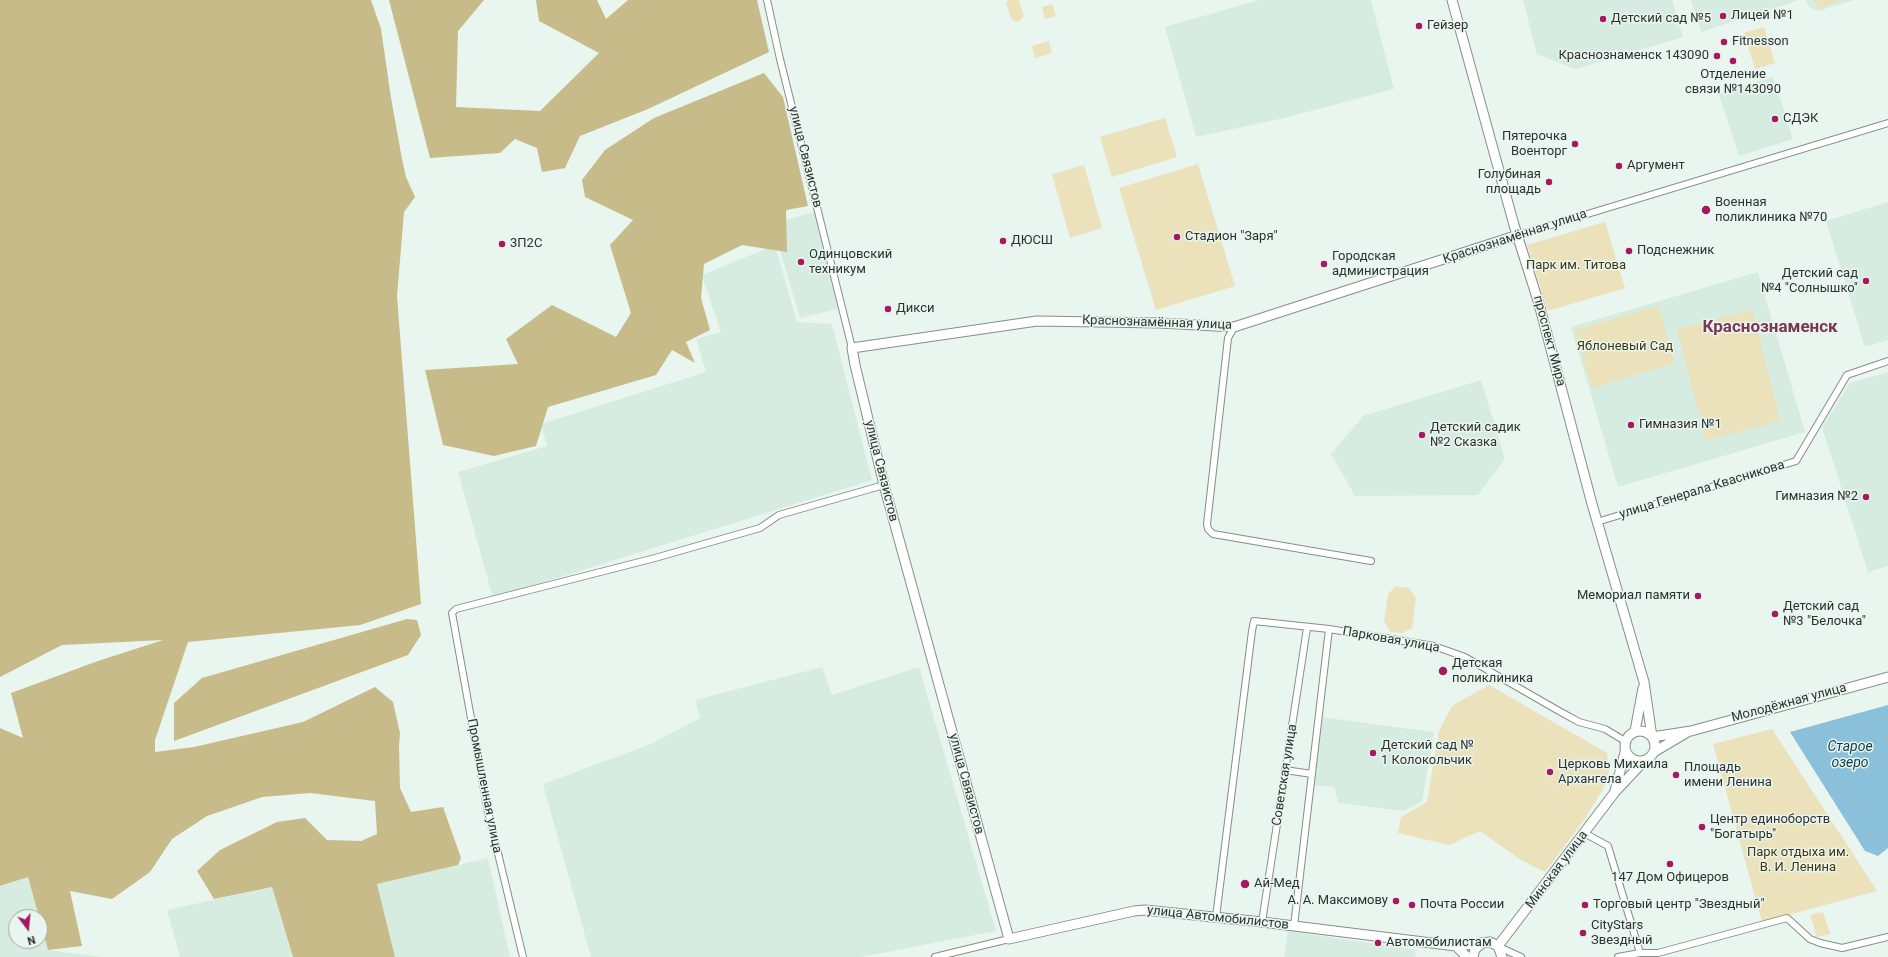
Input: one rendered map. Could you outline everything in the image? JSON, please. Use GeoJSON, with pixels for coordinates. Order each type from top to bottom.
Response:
{"type":"FeatureCollection","features":[{"type":"Feature","properties":{"kind":"street","name":"улица Связистов"},"geometry":{"type":"LineString","coordinates":[[767,0],[884,485],[1009,939]]}},
{"type":"Feature","properties":{"kind":"street","name":"проспект Мира"},"geometry":{"type":"LineString","coordinates":[[1452,0],[1470,69],[1541,311],[1597,522],[1644,682],[1652,737]]}},
{"type":"Feature","properties":{"kind":"street","name":"Краснознамённая улица"},"geometry":{"type":"LineString","coordinates":[[852,348],[1037,321],[1160,323],[1234,327],[1518,235],[1888,123]]}},
{"type":"Feature","properties":{"kind":"street"},"geometry":{"type":"LineString","coordinates":[[1234,327],[1228,338],[1207,524],[1208,530],[1213,534],[1267,542],[1328,555],[1371,561]]}},
{"type":"Feature","properties":{"kind":"street","name":"улица Генерала Квасникова"},"geometry":{"type":"LineString","coordinates":[[1597,522],[1796,461],[1847,374],[1888,361]]}},
{"type":"Feature","properties":{"kind":"street","name":"Промышленная улица"},"geometry":{"type":"LineString","coordinates":[[523,957],[488,812],[452,613],[456,610],[655,558],[760,528],[779,515],[884,485]]}},
{"type":"Feature","properties":{"kind":"street","name":"Парковая улица"},"geometry":{"type":"LineString","coordinates":[[1216,917],[1254,621],[1428,645],[1466,657],[1579,722],[1604,729],[1625,741]]}},
{"type":"Feature","properties":{"kind":"street","name":"Советская улица"},"geometry":{"type":"LineString","coordinates":[[1262,922],[1307,628]]}},
{"type":"Feature","properties":{"kind":"street"},"geometry":{"type":"LineString","coordinates":[[1294,926],[1328,630]]}},
{"type":"Feature","properties":{"kind":"street","name":"Молодёжная улица"},"geometry":{"type":"LineString","coordinates":[[1652,737],[1691,731],[1888,677]]}},
{"type":"Feature","properties":{"kind":"street","name":"проспект Мира"},"geometry":{"type":"LineString","coordinates":[[1635,731],[1644,682]]}},
{"type":"Feature","properties":{"kind":"street"},"geometry":{"type":"LineString","coordinates":[[1635,731],[1647,732],[1655,742],[1654,752],[1650,758],[1644,761],[1635,761],[1630,758],[1626,752],[1625,741],[1627,737],[1635,731]]}},
{"type":"Feature","properties":{"kind":"street","name":"Молодёжная улица"},"geometry":{"type":"LineString","coordinates":[[1654,752],[1691,731]]}},
{"type":"Feature","properties":{"kind":"street","name":"Минская улица"},"geometry":{"type":"LineString","coordinates":[[1614,792],[1626,752]]}},
{"type":"Feature","properties":{"kind":"street","name":"Минская улица"},"geometry":{"type":"LineString","coordinates":[[1498,946],[1614,792],[1644,761]]}},
{"type":"Feature","properties":{"kind":"street"},"geometry":{"type":"LineString","coordinates":[[1286,770],[1312,774]]}},
{"type":"Feature","properties":{"kind":"street"},"geometry":{"type":"LineString","coordinates":[[1584,833],[1608,846],[1640,953]]}},
{"type":"Feature","properties":{"kind":"street","name":"улица Автомобилистов"},"geometry":{"type":"LineString","coordinates":[[935,957],[1140,910],[1262,922],[1456,946],[1490,942],[1498,946]]}},
{"type":"Feature","properties":{"kind":"street"},"geometry":{"type":"LineString","coordinates":[[1618,957],[1640,953],[1658,953],[1787,918],[1810,939],[1842,948],[1888,936]]}},
{"type":"Feature","properties":{"kind":"street"},"geometry":{"type":"LineString","coordinates":[[1474,957],[1476,949],[1481,944]]}},
{"type":"Feature","properties":{"kind":"street"},"geometry":{"type":"LineString","coordinates":[[1456,946],[1467,957]]}},
{"type":"Feature","properties":{"kind":"street"},"geometry":{"type":"LineString","coordinates":[[1498,946],[1502,957]]}},
{"type":"Feature","properties":{"kind":"street"},"geometry":{"type":"LineString","coordinates":[[1498,946],[1521,957]]}},
{"type":"Feature","properties":{"kind":"shaded area"},"geometry":{"type":"Polygon","coordinates":[[[0,0],[371,0],[381,29],[391,98],[406,177],[415,197],[404,212],[397,296],[421,604],[360,625],[188,642],[155,740],[155,752],[194,747],[303,722],[375,687],[393,702],[400,733],[400,788],[411,812],[443,807],[461,858],[458,865],[377,884],[395,957],[293,957],[272,887],[214,899],[197,871],[220,850],[277,822],[305,818],[327,840],[361,841],[377,834],[375,801],[310,793],[262,797],[207,816],[172,839],[150,872],[112,899],[70,891],[82,946],[48,950],[48,909],[37,909],[28,877],[0,886],[0,728],[23,738],[11,693],[98,661],[163,640],[62,645],[0,677],[0,0]]]}},
{"type":"Feature","properties":{"kind":"shaded area"},"geometry":{"type":"Polygon","coordinates":[[[389,0],[484,0],[458,31],[456,107],[540,111],[599,53],[539,21],[536,0],[597,0],[606,19],[628,0],[757,0],[769,52],[648,109],[580,136],[565,168],[542,172],[537,148],[515,139],[500,153],[430,158],[389,0]]]}},
{"type":"Feature","properties":{"kind":"shaded area"},"geometry":{"type":"Polygon","coordinates":[[[1259,0],[1371,0],[1394,89],[1284,118],[1196,137],[1165,27],[1259,0]]]}},
{"type":"Feature","properties":{"kind":"shaded area","name":"Детский сад №5"},"geometry":{"type":"Polygon","coordinates":[[[1523,0],[1672,0],[1683,37],[1575,69],[1537,54],[1523,0]]]}},
{"type":"Feature","properties":{"kind":"shaded area","name":"Лицей №1"},"geometry":{"type":"Polygon","coordinates":[[[1691,0],[1799,0],[1701,32],[1691,0]]]}},
{"type":"Feature","properties":{"kind":"shaded area","name":"Лицей №1"},"geometry":{"type":"Polygon","coordinates":[[[1806,0],[1855,0],[1818,11],[1808,6],[1806,0]]]}},
{"type":"Feature","properties":{"kind":"shaded area"},"geometry":{"type":"Polygon","coordinates":[[[764,73],[783,97],[808,206],[786,210],[787,252],[742,245],[704,264],[701,298],[710,330],[686,342],[695,363],[672,350],[656,375],[548,407],[536,446],[494,456],[443,445],[425,370],[518,364],[506,339],[552,305],[616,337],[631,313],[610,245],[633,220],[585,197],[582,180],[605,150],[654,118],[764,73]]]}},
{"type":"Feature","properties":{"kind":"shaded area"},"geometry":{"type":"Polygon","coordinates":[[[1773,77],[1793,139],[1739,156],[1719,94],[1773,77]]]}},
{"type":"Feature","properties":{"kind":"shaded area","name":"Детский сад №4 \"Солнышко\""},"geometry":{"type":"Polygon","coordinates":[[[1888,202],[1888,340],[1865,347],[1826,221],[1888,202]]]}},
{"type":"Feature","properties":{"kind":"shaded area"},"geometry":{"type":"Polygon","coordinates":[[[814,212],[838,309],[800,318],[772,224],[814,212]]]}},
{"type":"Feature","properties":{"kind":"shaded area"},"geometry":{"type":"Polygon","coordinates":[[[775,245],[797,322],[832,324],[872,480],[493,598],[458,472],[547,446],[541,424],[706,372],[696,339],[721,332],[702,275],[775,245]]]}},
{"type":"Feature","properties":{"kind":"shaded area"},"geometry":{"type":"Polygon","coordinates":[[[1758,272],[1805,432],[1618,487],[1571,327],[1758,272]]]}},
{"type":"Feature","properties":{"kind":"shaded area","name":"Гимназия №2"},"geometry":{"type":"Polygon","coordinates":[[[1888,372],[1888,566],[1868,572],[1822,427],[1850,383],[1888,372]]]}},
{"type":"Feature","properties":{"kind":"shaded area","name":"Детский садик №2 Сказка"},"geometry":{"type":"Polygon","coordinates":[[[1481,380],[1505,459],[1478,495],[1355,496],[1331,454],[1363,416],[1481,380]]]}},
{"type":"Feature","properties":{"kind":"shaded area"},"geometry":{"type":"Polygon","coordinates":[[[407,619],[417,620],[421,635],[408,655],[174,741],[174,703],[202,678],[407,619]]]}},
{"type":"Feature","properties":{"kind":"shaded area"},"geometry":{"type":"Polygon","coordinates":[[[822,667],[832,695],[919,667],[996,931],[861,957],[591,957],[543,784],[651,744],[700,718],[695,700],[822,667]]]}},
{"type":"Feature","properties":{"kind":"shaded area","name":"Детский сад № 1 Колокольчик"},"geometry":{"type":"Polygon","coordinates":[[[1320,717],[1434,732],[1422,802],[1403,811],[1339,803],[1334,787],[1310,785],[1320,717]]]}},
{"type":"Feature","properties":{"kind":"shaded area"},"geometry":{"type":"Polygon","coordinates":[[[488,858],[510,957],[395,957],[377,884],[488,858]]]}},
{"type":"Feature","properties":{"kind":"shaded area"},"geometry":{"type":"Polygon","coordinates":[[[28,876],[37,909],[8,909],[8,949],[48,949],[103,957],[0,957],[0,887],[28,876]]]}},
{"type":"Feature","properties":{"kind":"shaded area"},"geometry":{"type":"Polygon","coordinates":[[[272,887],[293,957],[180,957],[167,910],[272,887]]]}},
{"type":"Feature","properties":{"kind":"shaded area"},"geometry":{"type":"Polygon","coordinates":[[[1288,931],[1417,950],[1415,957],[1284,957],[1288,931]]]}},
{"type":"Feature","properties":{"kind":"green space"},"geometry":{"type":"Polygon","coordinates":[[[1008,0],[1019,0],[1024,16],[1018,22],[1012,20],[1006,3],[1008,0]]]}},
{"type":"Feature","properties":{"kind":"green space"},"geometry":{"type":"Polygon","coordinates":[[[1813,0],[1843,0],[1817,8],[1813,0]]]}},
{"type":"Feature","properties":{"kind":"green space"},"geometry":{"type":"Polygon","coordinates":[[[1052,4],[1056,16],[1045,19],[1042,7],[1052,4]]]}},
{"type":"Feature","properties":{"kind":"green space"},"geometry":{"type":"Polygon","coordinates":[[[1764,27],[1775,63],[1755,69],[1744,33],[1764,27]]]}},
{"type":"Feature","properties":{"kind":"green space"},"geometry":{"type":"Polygon","coordinates":[[[1049,41],[1052,53],[1035,58],[1032,46],[1049,41]]]}},
{"type":"Feature","properties":{"kind":"green space"},"geometry":{"type":"Polygon","coordinates":[[[1165,118],[1177,157],[1112,177],[1100,137],[1165,118]]]}},
{"type":"Feature","properties":{"kind":"green space","name":"Стадион \"Заря\""},"geometry":{"type":"Polygon","coordinates":[[[1198,164],[1235,286],[1156,310],[1119,188],[1198,164]]]}},
{"type":"Feature","properties":{"kind":"green space"},"geometry":{"type":"Polygon","coordinates":[[[1084,165],[1102,228],[1070,238],[1052,174],[1084,165]]]}},
{"type":"Feature","properties":{"kind":"green space","name":"Парк им. Титова"},"geometry":{"type":"Polygon","coordinates":[[[1605,222],[1625,288],[1548,311],[1527,245],[1605,222]]]}},
{"type":"Feature","properties":{"kind":"green space","name":"Яблоневый Сад"},"geometry":{"type":"Polygon","coordinates":[[[1658,306],[1675,363],[1592,388],[1575,330],[1658,306]]]}},
{"type":"Feature","properties":{"kind":"green space"},"geometry":{"type":"Polygon","coordinates":[[[1752,310],[1780,421],[1706,440],[1677,329],[1752,310]]]}},
{"type":"Feature","properties":{"kind":"green space"},"geometry":{"type":"Polygon","coordinates":[[[1396,586],[1409,588],[1416,598],[1412,628],[1402,633],[1390,632],[1384,621],[1388,594],[1396,586]]]}},
{"type":"Feature","properties":{"kind":"green space"},"geometry":{"type":"Polygon","coordinates":[[[1489,685],[1607,753],[1609,773],[1603,789],[1584,820],[1545,872],[1521,860],[1480,831],[1449,845],[1398,833],[1401,817],[1427,802],[1439,731],[1452,706],[1489,685]]]}},
{"type":"Feature","properties":{"kind":"green space","name":"Парк отдыха им. В. И. Ленина"},"geometry":{"type":"Polygon","coordinates":[[[1772,729],[1877,891],[1762,922],[1713,744],[1772,729]]]}},
{"type":"Feature","properties":{"kind":"green space"},"geometry":{"type":"Polygon","coordinates":[[[1823,912],[1830,934],[1817,937],[1810,915],[1823,912]]]}},
{"type":"Feature","properties":{"kind":"water","name":"Старое озеро"},"geometry":{"type":"Polygon","coordinates":[[[1888,705],[1888,848],[1878,856],[1865,851],[1790,732],[1888,705]]]}},
{"type":"Feature","properties":{"kind":"place","name":"Лицей №1"},"geometry":{"type":"Point","coordinates":[1723,16]}},
{"type":"Feature","properties":{"kind":"place","name":"Детский сад №5"},"geometry":{"type":"Point","coordinates":[1603,19]}},
{"type":"Feature","properties":{"kind":"place","name":"Гейзер"},"geometry":{"type":"Point","coordinates":[1419,26]}},
{"type":"Feature","properties":{"kind":"place","name":"Fitnesson"},"geometry":{"type":"Point","coordinates":[1724,42]}},
{"type":"Feature","properties":{"kind":"place","name":"Краснознаменск 143090"},"geometry":{"type":"Point","coordinates":[1717,56]}},
{"type":"Feature","properties":{"kind":"place","name":"Отделение связи №143090"},"geometry":{"type":"Point","coordinates":[1733,61]}},
{"type":"Feature","properties":{"kind":"place","name":"СДЭК"},"geometry":{"type":"Point","coordinates":[1775,119]}},
{"type":"Feature","properties":{"kind":"place","name":"Пятерочка Военторг"},"geometry":{"type":"Point","coordinates":[1575,144]}},
{"type":"Feature","properties":{"kind":"place","name":"Аргумент"},"geometry":{"type":"Point","coordinates":[1619,166]}},
{"type":"Feature","properties":{"kind":"place","name":"Голубиная площадь"},"geometry":{"type":"Point","coordinates":[1549,182]}},
{"type":"Feature","properties":{"kind":"place","name":"Военная поликлиника №70"},"geometry":{"type":"Point","coordinates":[1706,210]}},
{"type":"Feature","properties":{"kind":"place","name":"Стадион \"Заря\""},"geometry":{"type":"Point","coordinates":[1177,237]}},
{"type":"Feature","properties":{"kind":"place","name":"ДЮСШ"},"geometry":{"type":"Point","coordinates":[1003,241]}},
{"type":"Feature","properties":{"kind":"place","name":"3П2С"},"geometry":{"type":"Point","coordinates":[502,244]}},
{"type":"Feature","properties":{"kind":"place","name":"Подснежник"},"geometry":{"type":"Point","coordinates":[1629,251]}},
{"type":"Feature","properties":{"kind":"place","name":"Одинцовский техникум"},"geometry":{"type":"Point","coordinates":[801,262]}},
{"type":"Feature","properties":{"kind":"place","name":"Городская администрация"},"geometry":{"type":"Point","coordinates":[1324,264]}},
{"type":"Feature","properties":{"kind":"place","name":"Детский сад №4 \"Солнышко\""},"geometry":{"type":"Point","coordinates":[1866,281]}},
{"type":"Feature","properties":{"kind":"place","name":"Дикси"},"geometry":{"type":"Point","coordinates":[888,309]}},
{"type":"Feature","properties":{"kind":"place","name":"Гимназия №1"},"geometry":{"type":"Point","coordinates":[1631,425]}},
{"type":"Feature","properties":{"kind":"place","name":"Детский садик №2 Сказка"},"geometry":{"type":"Point","coordinates":[1422,435]}},
{"type":"Feature","properties":{"kind":"place","name":"Гимназия №2"},"geometry":{"type":"Point","coordinates":[1866,497]}},
{"type":"Feature","properties":{"kind":"place","name":"Мемориал памяти"},"geometry":{"type":"Point","coordinates":[1698,596]}},
{"type":"Feature","properties":{"kind":"place","name":"Детский сад №3 \"Белочка\""},"geometry":{"type":"Point","coordinates":[1775,614]}},
{"type":"Feature","properties":{"kind":"place","name":"Детская поликлиника"},"geometry":{"type":"Point","coordinates":[1443,671]}},
{"type":"Feature","properties":{"kind":"place","name":"Детский сад № 1 Колокольчик"},"geometry":{"type":"Point","coordinates":[1373,753]}},
{"type":"Feature","properties":{"kind":"place","name":"Церковь Михаила Архангела"},"geometry":{"type":"Point","coordinates":[1550,772]}},
{"type":"Feature","properties":{"kind":"place","name":"Площадь имени Ленина"},"geometry":{"type":"Point","coordinates":[1676,775]}},
{"type":"Feature","properties":{"kind":"place","name":"Центр единоборств \"Богатырь\""},"geometry":{"type":"Point","coordinates":[1702,827]}},
{"type":"Feature","properties":{"kind":"place","name":"147 Дом Офицеров"},"geometry":{"type":"Point","coordinates":[1670,864]}},
{"type":"Feature","properties":{"kind":"place","name":"Ай-Мед"},"geometry":{"type":"Point","coordinates":[1245,884]}},
{"type":"Feature","properties":{"kind":"place","name":"А. А. Максимову"},"geometry":{"type":"Point","coordinates":[1396,901]}},
{"type":"Feature","properties":{"kind":"place","name":"Почта России"},"geometry":{"type":"Point","coordinates":[1412,905]}},
{"type":"Feature","properties":{"kind":"place","name":"Торговый центр \"Звездный\""},"geometry":{"type":"Point","coordinates":[1585,905]}},
{"type":"Feature","properties":{"kind":"place","name":"CityStars Звездный"},"geometry":{"type":"Point","coordinates":[1583,933]}},
{"type":"Feature","properties":{"kind":"place","name":"Автомобилистам"},"geometry":{"type":"Point","coordinates":[1378,943]}},
{"type":"Feature","properties":{"kind":"district","name":"Краснознаменск"},"geometry":{"type":"Point","coordinates":[1770,328]}}]}
